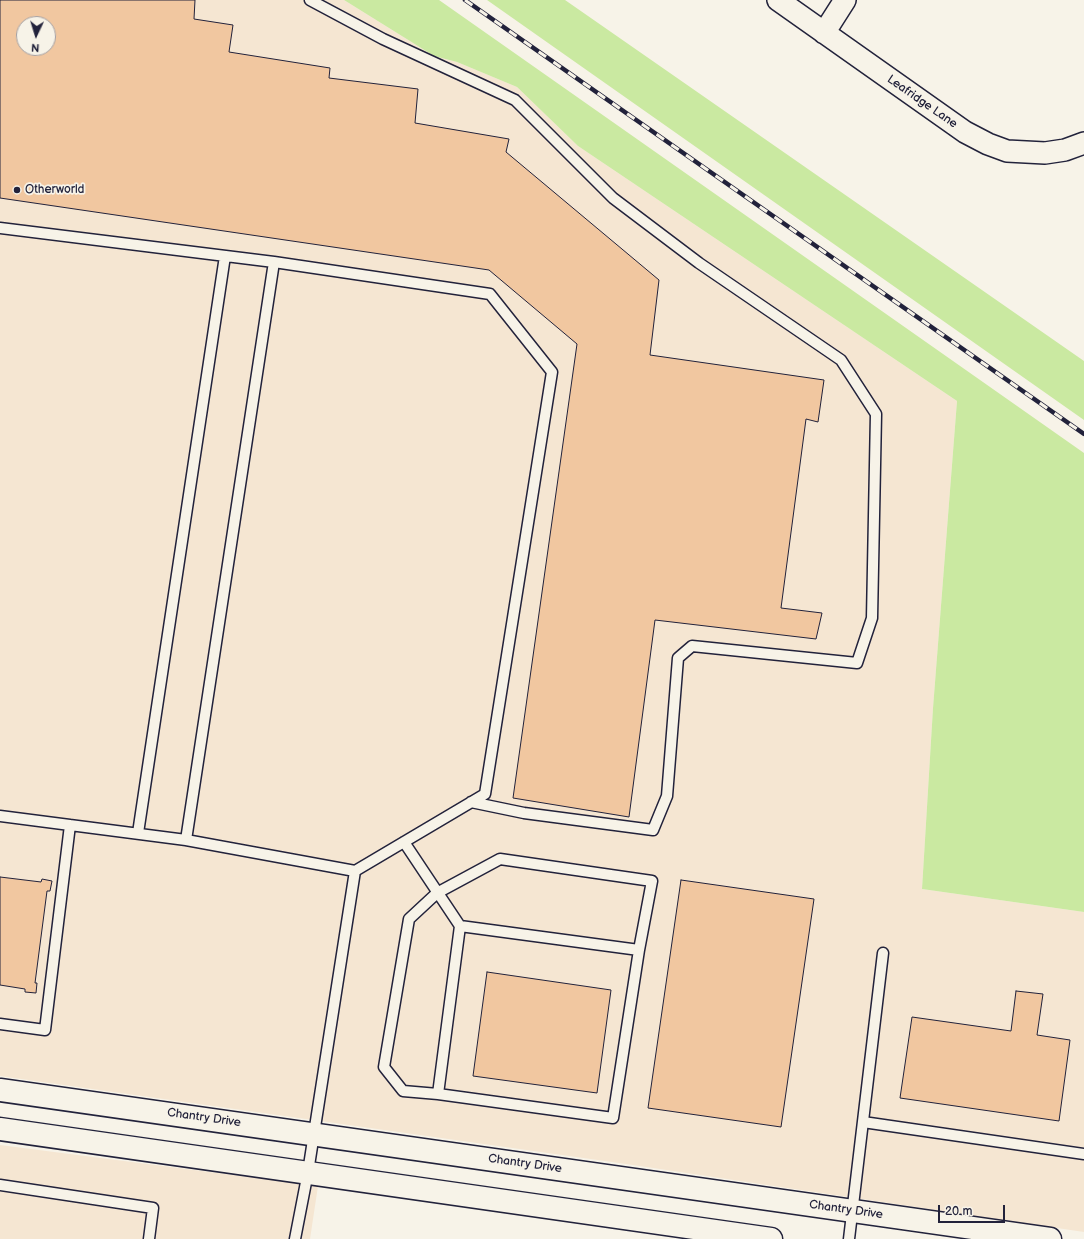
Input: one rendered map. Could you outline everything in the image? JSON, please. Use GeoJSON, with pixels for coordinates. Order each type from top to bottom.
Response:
{"type":"FeatureCollection","features":[{"type":"Feature","properties":{"kind":"street","name":"Leafridge Lane"},"geometry":{"type":"LineString","coordinates":[[778,0],[965,132],[988,144],[1007,151],[1045,153],[1065,150],[1084,143]]}},
{"type":"Feature","properties":{"kind":"street"},"geometry":{"type":"LineString","coordinates":[[824,32],[845,0]]}},
{"type":"Feature","properties":{"kind":"street","name":"Chantry Drive"},"geometry":{"type":"LineString","coordinates":[[0,1090],[1050,1239]]}},
{"type":"Feature","properties":{"kind":"street"},"geometry":{"type":"LineString","coordinates":[[0,1129],[771,1239]]}},
{"type":"Feature","properties":{"kind":"lane"},"geometry":{"type":"LineString","coordinates":[[310,0],[383,40],[515,100],[613,198],[699,263],[841,360],[876,414],[872,618],[857,663],[692,646],[678,658],[667,796],[653,830],[524,812],[471,802]]}},
{"type":"Feature","properties":{"kind":"lane"},"geometry":{"type":"LineString","coordinates":[[0,228],[274,262],[490,294],[552,372],[485,794],[356,871],[186,840],[0,816]]}},
{"type":"Feature","properties":{"kind":"lane"},"geometry":{"type":"LineString","coordinates":[[138,833],[225,256]]}},
{"type":"Feature","properties":{"kind":"lane"},"geometry":{"type":"LineString","coordinates":[[186,840],[274,262]]}},
{"type":"Feature","properties":{"kind":"lane"},"geometry":{"type":"LineString","coordinates":[[0,1024],[45,1030],[70,825]]}},
{"type":"Feature","properties":{"kind":"lane"},"geometry":{"type":"LineString","coordinates":[[404,842],[460,926],[438,1094]]}},
{"type":"Feature","properties":{"kind":"lane"},"geometry":{"type":"LineString","coordinates":[[500,860],[652,881],[639,950],[613,1118],[438,1094],[403,1091],[384,1067],[409,919],[437,892],[500,860]]}},
{"type":"Feature","properties":{"kind":"lane"},"geometry":{"type":"LineString","coordinates":[[295,1239],[308,1172],[356,871]]}},
{"type":"Feature","properties":{"kind":"lane"},"geometry":{"type":"LineString","coordinates":[[460,926],[639,950]]}},
{"type":"Feature","properties":{"kind":"lane"},"geometry":{"type":"LineString","coordinates":[[849,1239],[883,953]]}},
{"type":"Feature","properties":{"kind":"lane"},"geometry":{"type":"LineString","coordinates":[[863,1122],[1084,1154]]}},
{"type":"Feature","properties":{"kind":"lane"},"geometry":{"type":"LineString","coordinates":[[0,1185],[153,1208],[149,1239]]}},
{"type":"Feature","properties":{"kind":"shaded area"},"geometry":{"type":"Polygon","coordinates":[[[0,0],[344,0],[434,56],[457,62],[517,87],[578,146],[957,401],[933,708],[922,889],[1084,912],[1084,1232],[626,1164],[0,1076],[0,0]]]}},
{"type":"Feature","properties":{"kind":"shaded area"},"geometry":{"type":"Polygon","coordinates":[[[0,1145],[318,1186],[310,1239],[0,1239],[0,1145]]]}},
{"type":"Feature","properties":{"kind":"green space"},"geometry":{"type":"Polygon","coordinates":[[[344,0],[439,0],[1084,453],[1084,912],[922,889],[933,708],[957,401],[578,146],[517,87],[457,62],[434,56],[344,0]]]}},
{"type":"Feature","properties":{"kind":"green space"},"geometry":{"type":"Polygon","coordinates":[[[487,0],[565,0],[1084,361],[1084,420],[487,0]]]}},
{"type":"Feature","properties":{"kind":"building"},"geometry":{"type":"Polygon","coordinates":[[[0,0],[195,0],[194,19],[233,25],[229,52],[330,68],[329,78],[418,89],[415,123],[509,139],[506,152],[659,280],[650,355],[824,380],[818,422],[806,419],[781,608],[822,613],[816,639],[655,620],[629,817],[513,798],[577,344],[489,270],[0,198],[0,0]]]}},
{"type":"Feature","properties":{"kind":"building"},"geometry":{"type":"Polygon","coordinates":[[[0,877],[41,882],[42,879],[52,881],[50,891],[47,891],[35,983],[37,983],[36,993],[25,992],[25,989],[0,985],[0,877]]]}},
{"type":"Feature","properties":{"kind":"building"},"geometry":{"type":"Polygon","coordinates":[[[681,880],[814,899],[781,1127],[648,1108],[681,880]]]}},
{"type":"Feature","properties":{"kind":"building"},"geometry":{"type":"Polygon","coordinates":[[[487,972],[611,990],[597,1093],[473,1076],[487,972]]]}},
{"type":"Feature","properties":{"kind":"building"},"geometry":{"type":"Polygon","coordinates":[[[1016,991],[1043,994],[1037,1035],[1070,1040],[1059,1121],[900,1098],[912,1017],[1011,1031],[1016,991]]]}},
{"type":"Feature","properties":{"kind":"railway"},"geometry":{"type":"LineString","coordinates":[[465,0],[1084,434]]}},
{"type":"Feature","properties":{"kind":"place","name":"Otherworld"},"geometry":{"type":"Point","coordinates":[17,190]}}]}
